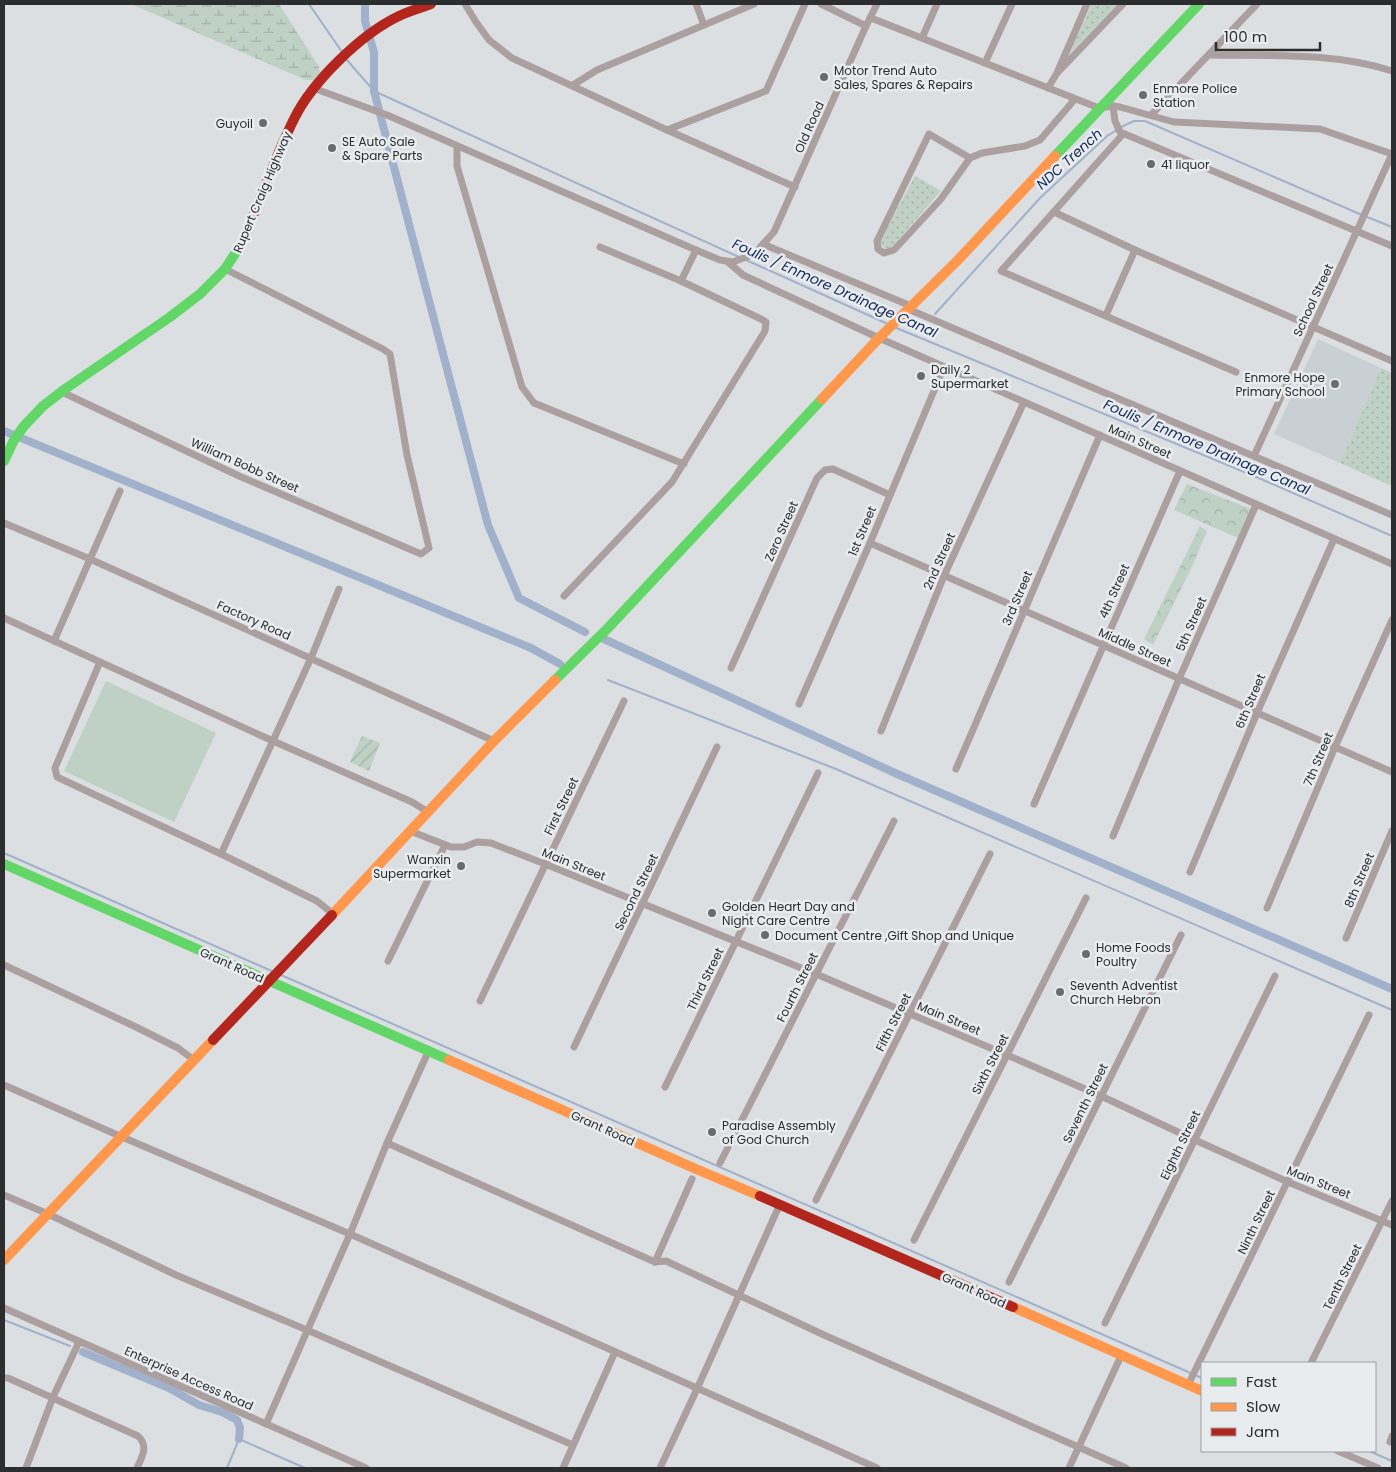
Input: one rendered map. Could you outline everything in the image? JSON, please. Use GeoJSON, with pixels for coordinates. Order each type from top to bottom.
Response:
{"type":"FeatureCollection","features":[{"type":"Feature","properties":{"kind":"main road","name":"Rupert Craig Highway"},"geometry":{"type":"LineString","coordinates":[[4,461],[17,436],[43,406],[170,317],[200,294],[225,269],[242,243],[294,118],[313,88],[348,51],[365,37],[398,16],[430,4]]}},
{"type":"Feature","properties":{"kind":"main road"},"geometry":{"type":"LineString","coordinates":[[4,1260],[270,981],[331,912],[410,831],[423,812],[589,647],[879,338],[959,259],[1099,108],[1159,48],[1199,4]]}},
{"type":"Feature","properties":{"kind":"main road","name":"Grant Road"},"geometry":{"type":"LineString","coordinates":[[4,864],[687,1165],[780,1204],[1201,1392]]}},
{"type":"Feature","properties":{"kind":"street"},"geometry":{"type":"LineString","coordinates":[[465,4],[489,40],[512,58],[666,130],[795,187]]}},
{"type":"Feature","properties":{"kind":"street"},"geometry":{"type":"LineString","coordinates":[[696,4],[704,25]]}},
{"type":"Feature","properties":{"kind":"street"},"geometry":{"type":"LineString","coordinates":[[573,85],[597,70],[754,4]]}},
{"type":"Feature","properties":{"kind":"street"},"geometry":{"type":"LineString","coordinates":[[666,130],[766,91],[805,4]]}},
{"type":"Feature","properties":{"kind":"street"},"geometry":{"type":"LineString","coordinates":[[821,4],[866,26]]}},
{"type":"Feature","properties":{"kind":"street","name":"Old Road"},"geometry":{"type":"LineString","coordinates":[[730,262],[754,254],[774,232],[877,4]]}},
{"type":"Feature","properties":{"kind":"street"},"geometry":{"type":"LineString","coordinates":[[922,38],[937,4]]}},
{"type":"Feature","properties":{"kind":"street"},"geometry":{"type":"LineString","coordinates":[[985,63],[1012,4]]}},
{"type":"Feature","properties":{"kind":"street"},"geometry":{"type":"LineString","coordinates":[[1048,88],[1087,4]]}},
{"type":"Feature","properties":{"kind":"street"},"geometry":{"type":"LineString","coordinates":[[1056,72],[1123,4]]}},
{"type":"Feature","properties":{"kind":"street"},"geometry":{"type":"LineString","coordinates":[[1151,115],[1257,4]]}},
{"type":"Feature","properties":{"kind":"street"},"geometry":{"type":"LineString","coordinates":[[871,18],[1099,108],[1113,106],[1174,122],[1320,129],[1392,154]]}},
{"type":"Feature","properties":{"kind":"street"},"geometry":{"type":"LineString","coordinates":[[1209,55],[1313,56],[1355,61],[1392,71]]}},
{"type":"Feature","properties":{"kind":"street","name":"Main Street"},"geometry":{"type":"LineString","coordinates":[[313,88],[387,116],[696,250],[730,262],[742,275],[879,338],[1392,564]]}},
{"type":"Feature","properties":{"kind":"street"},"geometry":{"type":"LineString","coordinates":[[970,158],[929,134],[877,241],[878,248],[884,253],[894,250],[941,199],[970,158],[1024,146],[1040,140],[1075,99]]}},
{"type":"Feature","properties":{"kind":"street"},"geometry":{"type":"LineString","coordinates":[[1113,106],[1115,121],[1122,133],[1392,246]]}},
{"type":"Feature","properties":{"kind":"street"},"geometry":{"type":"LineString","coordinates":[[1122,133],[1000,271],[1236,372]]}},
{"type":"Feature","properties":{"kind":"street"},"geometry":{"type":"LineString","coordinates":[[457,146],[457,166],[522,387],[534,403],[684,464]]}},
{"type":"Feature","properties":{"kind":"street","name":"School Street"},"geometry":{"type":"LineString","coordinates":[[1254,456],[1392,154]]}},
{"type":"Feature","properties":{"kind":"street"},"geometry":{"type":"LineString","coordinates":[[1054,212],[1135,250],[1392,361]]}},
{"type":"Feature","properties":{"kind":"street"},"geometry":{"type":"LineString","coordinates":[[763,244],[1392,515]]}},
{"type":"Feature","properties":{"kind":"street"},"geometry":{"type":"LineString","coordinates":[[564,596],[672,482],[765,331],[766,322],[681,281],[600,247]]}},
{"type":"Feature","properties":{"kind":"street"},"geometry":{"type":"LineString","coordinates":[[681,281],[696,250]]}},
{"type":"Feature","properties":{"kind":"street"},"geometry":{"type":"LineString","coordinates":[[1106,315],[1135,250]]}},
{"type":"Feature","properties":{"kind":"street","name":"William Bobb Street"},"geometry":{"type":"LineString","coordinates":[[62,392],[239,476],[421,554],[428,548],[407,455],[390,354],[225,269]]}},
{"type":"Feature","properties":{"kind":"street","name":"1st Street"},"geometry":{"type":"LineString","coordinates":[[799,704],[870,543],[944,367]]}},
{"type":"Feature","properties":{"kind":"street","name":"2nd Street"},"geometry":{"type":"LineString","coordinates":[[880,731],[944,576],[1024,402]]}},
{"type":"Feature","properties":{"kind":"street","name":"3rd Street"},"geometry":{"type":"LineString","coordinates":[[956,769],[1100,436]]}},
{"type":"Feature","properties":{"kind":"street","name":"Zero Street"},"geometry":{"type":"LineString","coordinates":[[731,668],[817,478],[825,470],[833,469],[890,495]]}},
{"type":"Feature","properties":{"kind":"street","name":"4th Street"},"geometry":{"type":"LineString","coordinates":[[1034,804],[1180,471]]}},
{"type":"Feature","properties":{"kind":"street"},"geometry":{"type":"LineString","coordinates":[[54,641],[120,491]]}},
{"type":"Feature","properties":{"kind":"street","name":"5th Street"},"geometry":{"type":"LineString","coordinates":[[1114,836],[1179,679],[1256,504]]}},
{"type":"Feature","properties":{"kind":"street","name":"Factory Road"},"geometry":{"type":"LineString","coordinates":[[4,523],[90,559],[494,741]]}},
{"type":"Feature","properties":{"kind":"street","name":"6th Street"},"geometry":{"type":"LineString","coordinates":[[1190,872],[1257,713],[1334,539]]}},
{"type":"Feature","properties":{"kind":"street","name":"Middle Street"},"geometry":{"type":"LineString","coordinates":[[870,543],[1392,772]]}},
{"type":"Feature","properties":{"kind":"street"},"geometry":{"type":"LineString","coordinates":[[221,854],[311,658],[339,588]]}},
{"type":"Feature","properties":{"kind":"street"},"geometry":{"type":"LineString","coordinates":[[4,618],[273,741],[412,802],[423,812]]}},
{"type":"Feature","properties":{"kind":"street","name":"7th Street"},"geometry":{"type":"LineString","coordinates":[[1267,908],[1335,747],[1392,620]]}},
{"type":"Feature","properties":{"kind":"street"},"geometry":{"type":"LineString","coordinates":[[100,662],[55,768],[57,777],[317,901],[331,912]]}},
{"type":"Feature","properties":{"kind":"street","name":"First Street"},"geometry":{"type":"LineString","coordinates":[[480,1001],[624,701]]}},
{"type":"Feature","properties":{"kind":"street","name":"Second Street"},"geometry":{"type":"LineString","coordinates":[[574,1047],[717,747]]}},
{"type":"Feature","properties":{"kind":"street","name":"Third Street"},"geometry":{"type":"LineString","coordinates":[[665,1087],[818,773]]}},
{"type":"Feature","properties":{"kind":"street","name":"Fourth Street"},"geometry":{"type":"LineString","coordinates":[[720,1163],[894,821]]}},
{"type":"Feature","properties":{"kind":"street"},"geometry":{"type":"LineString","coordinates":[[388,961],[445,845],[410,831]]}},
{"type":"Feature","properties":{"kind":"street","name":"8th Street"},"geometry":{"type":"LineString","coordinates":[[1346,938],[1392,831]]}},
{"type":"Feature","properties":{"kind":"street","name":"Main Street"},"geometry":{"type":"LineString","coordinates":[[445,845],[458,847],[477,842],[492,843],[545,864],[816,974],[1007,1055],[1288,1182],[1392,1225]]}},
{"type":"Feature","properties":{"kind":"street","name":"Fifth Street"},"geometry":{"type":"LineString","coordinates":[[816,1200],[990,854]]}},
{"type":"Feature","properties":{"kind":"street","name":"Sixth Street"},"geometry":{"type":"LineString","coordinates":[[914,1240],[1086,898]]}},
{"type":"Feature","properties":{"kind":"street","name":"Seventh Street"},"geometry":{"type":"LineString","coordinates":[[1009,1282],[1182,935]]}},
{"type":"Feature","properties":{"kind":"street"},"geometry":{"type":"LineString","coordinates":[[4,964],[178,1048],[194,1060]]}},
{"type":"Feature","properties":{"kind":"street","name":"Eighth Street"},"geometry":{"type":"LineString","coordinates":[[1104,1323],[1275,976]]}},
{"type":"Feature","properties":{"kind":"street","name":"Ninth Street"},"geometry":{"type":"LineString","coordinates":[[1188,1385],[1370,1015]]}},
{"type":"Feature","properties":{"kind":"street"},"geometry":{"type":"LineString","coordinates":[[266,1424],[429,1050]]}},
{"type":"Feature","properties":{"kind":"street"},"geometry":{"type":"LineString","coordinates":[[4,1085],[350,1234],[877,1468]]}},
{"type":"Feature","properties":{"kind":"street"},"geometry":{"type":"LineString","coordinates":[[387,1143],[655,1262],[666,1261],[824,1335],[1126,1468]]}},
{"type":"Feature","properties":{"kind":"street"},"geometry":{"type":"LineString","coordinates":[[655,1262],[692,1180]]}},
{"type":"Feature","properties":{"kind":"street"},"geometry":{"type":"LineString","coordinates":[[4,1195],[176,1275],[573,1445]]}},
{"type":"Feature","properties":{"kind":"street","name":"Tenth Street"},"geometry":{"type":"LineString","coordinates":[[1312,1362],[1392,1201]]}},
{"type":"Feature","properties":{"kind":"street"},"geometry":{"type":"LineString","coordinates":[[660,1468],[780,1204]]}},
{"type":"Feature","properties":{"kind":"street","name":"Enterprise Access Road"},"geometry":{"type":"LineString","coordinates":[[4,1308],[366,1468]]}},
{"type":"Feature","properties":{"kind":"street"},"geometry":{"type":"LineString","coordinates":[[26,1468],[53,1397],[79,1342]]}},
{"type":"Feature","properties":{"kind":"street"},"geometry":{"type":"LineString","coordinates":[[563,1468],[615,1352]]}},
{"type":"Feature","properties":{"kind":"street"},"geometry":{"type":"LineString","coordinates":[[1069,1468],[1121,1356]]}},
{"type":"Feature","properties":{"kind":"street"},"geometry":{"type":"LineString","coordinates":[[6,1378],[53,1397],[140,1437],[144,1444],[144,1451],[137,1468]]}},
{"type":"Feature","properties":{"kind":"street"},"geometry":{"type":"LineString","coordinates":[[1340,1452],[1378,1468]]}},
{"type":"Feature","properties":{"kind":"shaded area","name":"Enmore Hope Primary School"},"geometry":{"type":"Polygon","coordinates":[[[1318,339],[1381,368],[1340,463],[1274,434],[1318,339]]]}},
{"type":"Feature","properties":{"kind":"green space"},"geometry":{"type":"Polygon","coordinates":[[[131,4],[279,4],[319,67],[320,73],[313,80],[306,80],[131,4]]]}},
{"type":"Feature","properties":{"kind":"green space"},"geometry":{"type":"Polygon","coordinates":[[[1092,4],[1118,4],[1068,55],[1092,4]]]}},
{"type":"Feature","properties":{"kind":"green space"},"geometry":{"type":"Polygon","coordinates":[[[915,176],[941,191],[891,248],[887,249],[881,245],[880,241],[915,176]]]}},
{"type":"Feature","properties":{"kind":"green space"},"geometry":{"type":"Polygon","coordinates":[[[1381,368],[1392,373],[1392,486],[1340,463],[1381,368]]]}},
{"type":"Feature","properties":{"kind":"green space"},"geometry":{"type":"Polygon","coordinates":[[[1187,484],[1251,509],[1238,538],[1174,510],[1187,484]]]}},
{"type":"Feature","properties":{"kind":"green space"},"geometry":{"type":"Polygon","coordinates":[[[1200,526],[1207,531],[1192,567],[1153,645],[1144,639],[1200,526]]]}},
{"type":"Feature","properties":{"kind":"green space"},"geometry":{"type":"Polygon","coordinates":[[[106,681],[216,733],[174,822],[64,771],[106,681]]]}},
{"type":"Feature","properties":{"kind":"green space"},"geometry":{"type":"Polygon","coordinates":[[[362,736],[380,743],[369,771],[350,762],[362,736]]]}},
{"type":"Feature","properties":{"kind":"waterway","name":"Foulis / Enmore Drainage Canal"},"geometry":{"type":"LineString","coordinates":[[309,4],[342,52]]}},
{"type":"Feature","properties":{"kind":"waterway"},"geometry":{"type":"LineString","coordinates":[[365,4],[365,21],[374,52],[374,91],[488,525],[519,598],[585,632]]}},
{"type":"Feature","properties":{"kind":"waterway","name":"Foulis / Enmore Drainage Canal"},"geometry":{"type":"LineString","coordinates":[[347,60],[374,91],[739,257]]}},
{"type":"Feature","properties":{"kind":"waterway","name":"NDC Trench"},"geometry":{"type":"LineString","coordinates":[[1121,127],[1134,121],[1145,121],[1362,215]]}},
{"type":"Feature","properties":{"kind":"waterway","name":"NDC Trench"},"geometry":{"type":"LineString","coordinates":[[935,314],[1040,198],[1107,136],[1117,130]]}},
{"type":"Feature","properties":{"kind":"waterway","name":"NDC Trench"},"geometry":{"type":"LineString","coordinates":[[1367,217],[1392,227]]}},
{"type":"Feature","properties":{"kind":"waterway","name":"Foulis / Enmore Drainage Canal"},"geometry":{"type":"LineString","coordinates":[[746,260],[888,324]]}},
{"type":"Feature","properties":{"kind":"waterway","name":"Foulis / Enmore Drainage Canal"},"geometry":{"type":"LineString","coordinates":[[894,327],[1254,476],[1392,536]]}},
{"type":"Feature","properties":{"kind":"waterway"},"geometry":{"type":"LineString","coordinates":[[4,431],[531,648],[560,664]]}},
{"type":"Feature","properties":{"kind":"waterway"},"geometry":{"type":"LineString","coordinates":[[604,639],[895,773],[1392,989]]}},
{"type":"Feature","properties":{"kind":"waterway"},"geometry":{"type":"LineString","coordinates":[[608,680],[836,769],[1392,1010]]}},
{"type":"Feature","properties":{"kind":"waterway"},"geometry":{"type":"LineString","coordinates":[[4,853],[274,972]]}},
{"type":"Feature","properties":{"kind":"waterway"},"geometry":{"type":"LineString","coordinates":[[281,975],[1201,1378]]}},
{"type":"Feature","properties":{"kind":"waterway"},"geometry":{"type":"LineString","coordinates":[[4,1320],[70,1346]]}},
{"type":"Feature","properties":{"kind":"waterway"},"geometry":{"type":"LineString","coordinates":[[83,1352],[169,1388],[199,1405],[222,1412],[237,1420],[240,1428],[239,1439]]}},
{"type":"Feature","properties":{"kind":"waterway"},"geometry":{"type":"LineString","coordinates":[[227,1468],[239,1439],[305,1468]]}},
{"type":"Feature","properties":{"kind":"waterway"},"geometry":{"type":"LineString","coordinates":[[1371,1452],[1392,1461]]}},
{"type":"Feature","properties":{"kind":"traffic: fast"},"geometry":{"type":"LineString","coordinates":[[1055,156],[1199,4]]}},
{"type":"Feature","properties":{"kind":"traffic: fast"},"geometry":{"type":"LineString","coordinates":[[4,461],[14,440],[43,406],[200,294],[225,269],[242,243],[252,218]]}},
{"type":"Feature","properties":{"kind":"traffic: fast"},"geometry":{"type":"LineString","coordinates":[[555,680],[608,628],[822,399]]}},
{"type":"Feature","properties":{"kind":"traffic: fast"},"geometry":{"type":"LineString","coordinates":[[4,864],[449,1060]]}},
{"type":"Feature","properties":{"kind":"traffic: slow"},"geometry":{"type":"LineString","coordinates":[[822,399],[879,338],[959,259],[1055,156]]}},
{"type":"Feature","properties":{"kind":"traffic: slow"},"geometry":{"type":"LineString","coordinates":[[332,915],[494,741],[555,680]]}},
{"type":"Feature","properties":{"kind":"traffic: slow"},"geometry":{"type":"LineString","coordinates":[[4,1260],[213,1040]]}},
{"type":"Feature","properties":{"kind":"traffic: slow"},"geometry":{"type":"LineString","coordinates":[[449,1060],[760,1196]]}},
{"type":"Feature","properties":{"kind":"traffic: slow"},"geometry":{"type":"LineString","coordinates":[[1013,1307],[1201,1391]]}},
{"type":"Feature","properties":{"kind":"traffic: jam"},"geometry":{"type":"LineString","coordinates":[[252,218],[294,119],[302,105],[325,75],[369,34],[403,14],[431,4]]}},
{"type":"Feature","properties":{"kind":"traffic: jam"},"geometry":{"type":"LineString","coordinates":[[213,1040],[332,915]]}},
{"type":"Feature","properties":{"kind":"traffic: jam"},"geometry":{"type":"LineString","coordinates":[[760,1196],[1013,1307]]}},
{"type":"Feature","properties":{"kind":"place","name":"Motor Trend Auto Sales, Spares & Repairs"},"geometry":{"type":"Point","coordinates":[824,77]}},
{"type":"Feature","properties":{"kind":"place","name":"Enmore Police Station"},"geometry":{"type":"Point","coordinates":[1143,95]}},
{"type":"Feature","properties":{"kind":"place","name":"Guyoil"},"geometry":{"type":"Point","coordinates":[263,123]}},
{"type":"Feature","properties":{"kind":"place","name":"SE Auto Sale & Spare Parts"},"geometry":{"type":"Point","coordinates":[332,148]}},
{"type":"Feature","properties":{"kind":"place","name":"41 liquor"},"geometry":{"type":"Point","coordinates":[1151,164]}},
{"type":"Feature","properties":{"kind":"place","name":"Daily 2 Supermarket"},"geometry":{"type":"Point","coordinates":[921,376]}},
{"type":"Feature","properties":{"kind":"place","name":"Enmore Hope Primary School"},"geometry":{"type":"Point","coordinates":[1335,384]}},
{"type":"Feature","properties":{"kind":"place","name":"Wanxin Supermarket"},"geometry":{"type":"Point","coordinates":[461,866]}},
{"type":"Feature","properties":{"kind":"place","name":"Golden Heart Day and Night Care Centre"},"geometry":{"type":"Point","coordinates":[712,913]}},
{"type":"Feature","properties":{"kind":"place","name":"Document Centre ,Gift Shop and Unique"},"geometry":{"type":"Point","coordinates":[765,935]}},
{"type":"Feature","properties":{"kind":"place","name":"Home Foods Poultry"},"geometry":{"type":"Point","coordinates":[1086,954]}},
{"type":"Feature","properties":{"kind":"place","name":"Seventh Adventist Church Hebron"},"geometry":{"type":"Point","coordinates":[1060,992]}},
{"type":"Feature","properties":{"kind":"place","name":"Paradise Assembly of God Church"},"geometry":{"type":"Point","coordinates":[712,1132]}}]}
